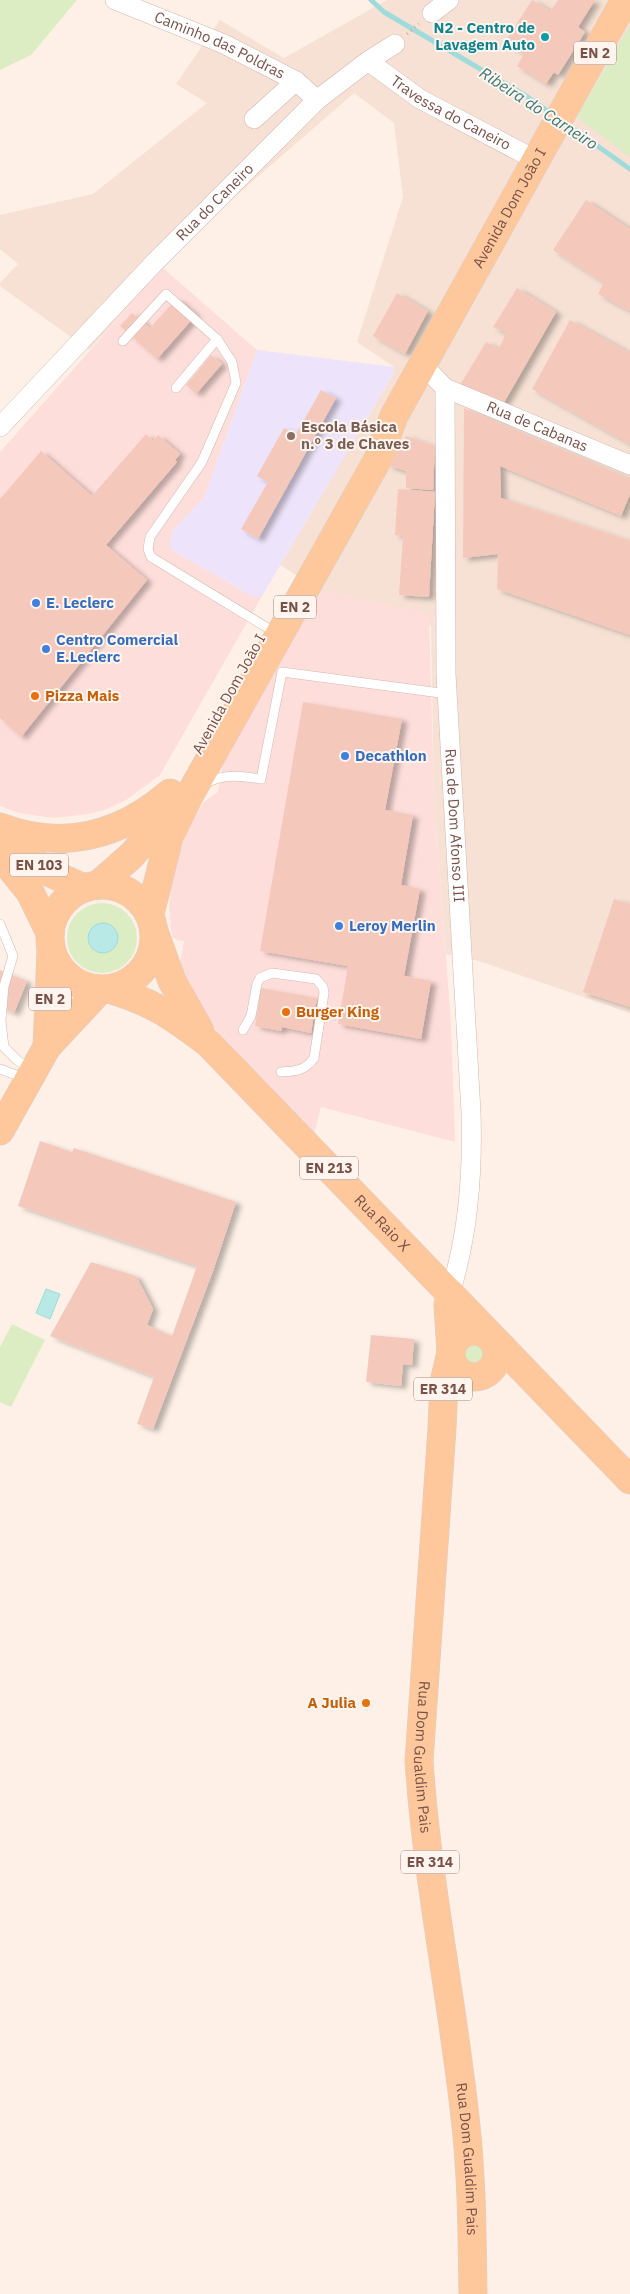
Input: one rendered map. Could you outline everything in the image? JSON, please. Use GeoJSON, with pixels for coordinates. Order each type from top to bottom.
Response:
{"type":"FeatureCollection","features":[{"type":"Feature","properties":{"kind":"main road","name":"Avenida Dom João I"},"geometry":{"type":"LineString","coordinates":[[91,887],[131,856],[153,832],[182,792],[378,459],[394,416],[625,0]]}},
{"type":"Feature","properties":{"kind":"main road","name":"Avenida Dom João I"},"geometry":{"type":"LineString","coordinates":[[152,924],[169,837],[182,792],[266,627],[364,453],[394,416]]}},
{"type":"Feature","properties":{"kind":"main road"},"geometry":{"type":"LineString","coordinates":[[0,827],[29,837],[40,838],[92,835],[114,828],[182,792]]}},
{"type":"Feature","properties":{"kind":"main road","name":"EN 103"},"geometry":{"type":"LineString","coordinates":[[0,833],[46,870],[91,887]]}},
{"type":"Feature","properties":{"kind":"main road","name":"EN 103"},"geometry":{"type":"LineString","coordinates":[[0,855],[26,886],[51,942]]}},
{"type":"Feature","properties":{"kind":"main road"},"geometry":{"type":"LineString","coordinates":[[91,887],[114,886],[128,892],[141,902],[152,924]]}},
{"type":"Feature","properties":{"kind":"main road","name":"EN 2"},"geometry":{"type":"LineString","coordinates":[[47,1047],[53,919],[60,906],[71,896],[91,887]]}},
{"type":"Feature","properties":{"kind":"main road","name":"Rua Raio X"},"geometry":{"type":"LineString","coordinates":[[152,924],[172,981],[208,1043]]}},
{"type":"Feature","properties":{"kind":"main road","name":"EN 2"},"geometry":{"type":"LineString","coordinates":[[51,942],[58,966],[69,978],[83,986],[104,990],[124,985],[138,976],[148,964],[154,950],[152,924]]}},
{"type":"Feature","properties":{"kind":"main road","name":"Rua Raio X"},"geometry":{"type":"LineString","coordinates":[[104,990],[152,1004],[172,1016],[208,1043],[450,1293],[492,1340]]}},
{"type":"Feature","properties":{"kind":"main road","name":"EN 2"},"geometry":{"type":"LineString","coordinates":[[0,1131],[47,1047],[104,990]]}},
{"type":"Feature","properties":{"kind":"main road","name":"EN 213"},"geometry":{"type":"LineString","coordinates":[[450,1293],[448,1305],[451,1352],[454,1366],[459,1372],[472,1377],[519,1384],[551,1397]]}},
{"type":"Feature","properties":{"kind":"main road","name":"EN 213"},"geometry":{"type":"LineString","coordinates":[[451,1352],[454,1343],[460,1336],[468,1332],[477,1331],[486,1334],[551,1397],[630,1480]]}},
{"type":"Feature","properties":{"kind":"main road"},"geometry":{"type":"LineString","coordinates":[[480,1377],[488,1373],[494,1366],[497,1357],[497,1348],[492,1340]]}},
{"type":"Feature","properties":{"kind":"main road","name":"Rua Dom Gualdim Pais"},"geometry":{"type":"LineString","coordinates":[[451,1352],[444,1382],[419,1761],[423,1814],[466,2125],[472,2183],[472,2294]]}},
{"type":"Feature","properties":{"kind":"main road","name":"Rua Dom Gualdim Pais"},"geometry":{"type":"LineString","coordinates":[[442,1428],[464,1388],[480,1377]]}},
{"type":"Feature","properties":{"kind":"street","name":"Caminho das Poldras"},"geometry":{"type":"LineString","coordinates":[[115,0],[224,44],[296,81],[317,100]]}},
{"type":"Feature","properties":{"kind":"street"},"geometry":{"type":"LineString","coordinates":[[432,13],[449,0]]}},
{"type":"Feature","properties":{"kind":"street","name":"Rua do Caneiro"},"geometry":{"type":"LineString","coordinates":[[0,427],[154,262],[317,100],[368,61],[395,44]]}},
{"type":"Feature","properties":{"kind":"street","name":"Travessa do Caneiro"},"geometry":{"type":"LineString","coordinates":[[368,61],[420,99],[536,160]]}},
{"type":"Feature","properties":{"kind":"street"},"geometry":{"type":"LineString","coordinates":[[254,119],[296,81]]}},
{"type":"Feature","properties":{"kind":"street"},"geometry":{"type":"LineString","coordinates":[[422,364],[445,388]]}},
{"type":"Feature","properties":{"kind":"street","name":"Rua de Cabanas"},"geometry":{"type":"LineString","coordinates":[[445,388],[630,465]]}},
{"type":"Feature","properties":{"kind":"street","name":"Rua de Dom Afonso III"},"geometry":{"type":"LineString","coordinates":[[445,388],[448,694],[470,1058],[472,1148],[461,1258],[450,1293]]}},
{"type":"Feature","properties":{"kind":"lane"},"geometry":{"type":"LineString","coordinates":[[122,341],[166,294],[217,339],[232,362],[236,383],[202,462],[150,537],[148,549],[151,557],[266,627]]}},
{"type":"Feature","properties":{"kind":"lane"},"geometry":{"type":"LineString","coordinates":[[176,388],[217,339]]}},
{"type":"Feature","properties":{"kind":"lane"},"geometry":{"type":"LineString","coordinates":[[182,792],[214,778],[239,776],[262,779],[282,672],[448,694]]}},
{"type":"Feature","properties":{"kind":"lane"},"geometry":{"type":"LineString","coordinates":[[0,924],[13,956],[4,986],[1,1021],[4,1047],[31,1075]]}},
{"type":"Feature","properties":{"kind":"lane"},"geometry":{"type":"LineString","coordinates":[[243,1030],[251,1016],[257,984],[265,975],[272,973],[291,975],[316,979],[320,982],[324,994],[314,1058],[308,1066],[301,1070],[281,1072]]}},
{"type":"Feature","properties":{"kind":"lane"},"geometry":{"type":"LineString","coordinates":[[0,1069],[31,1075]]}},
{"type":"Feature","properties":{"kind":"path"},"geometry":{"type":"LineString","coordinates":[[395,44],[432,13]]}},
{"type":"Feature","properties":{"kind":"shaded area"},"geometry":{"type":"Polygon","coordinates":[[[387,0],[630,0],[630,1013],[479,961],[446,954],[434,796],[431,626],[318,589],[280,565],[394,373],[394,367],[357,342],[403,197],[394,123],[354,93],[207,221],[89,350],[0,286],[0,283],[18,264],[0,249],[0,215],[93,194],[207,103],[176,84],[220,20],[284,58],[387,0]]]}},
{"type":"Feature","properties":{"kind":"shaded area"},"geometry":{"type":"Polygon","coordinates":[[[163,268],[257,350],[204,498],[173,530],[172,550],[252,596],[262,596],[160,775],[126,800],[107,809],[89,814],[53,818],[19,813],[0,806],[0,452],[163,268]]]}},
{"type":"Feature","properties":{"kind":"shaded area","name":"Escola Básica n.º 3 de Chaves"},"geometry":{"type":"Polygon","coordinates":[[[257,350],[394,367],[394,373],[262,596],[257,597],[252,596],[172,550],[169,544],[173,530],[204,498],[257,350]]]}},
{"type":"Feature","properties":{"kind":"shaded area"},"geometry":{"type":"Polygon","coordinates":[[[318,589],[429,614],[434,796],[451,1024],[455,1142],[321,1107],[314,1134],[215,1029],[190,988],[180,964],[184,941],[172,937],[169,905],[174,865],[192,819],[205,801],[218,792],[223,762],[318,589]]]}},
{"type":"Feature","properties":{"kind":"green space"},"geometry":{"type":"Polygon","coordinates":[[[0,0],[77,0],[31,55],[0,70],[0,0]]]}},
{"type":"Feature","properties":{"kind":"green space"},"geometry":{"type":"Polygon","coordinates":[[[630,25],[630,157],[577,117],[630,25]]]}},
{"type":"Feature","properties":{"kind":"green space"},"geometry":{"type":"Polygon","coordinates":[[[102,903],[121,909],[131,919],[137,938],[131,957],[121,967],[102,973],[83,967],[73,957],[67,938],[73,919],[83,909],[102,903]]]}},
{"type":"Feature","properties":{"kind":"green space"},"geometry":{"type":"Polygon","coordinates":[[[12,1324],[45,1340],[11,1407],[0,1402],[0,1347],[12,1324]]]}},
{"type":"Feature","properties":{"kind":"green space"},"geometry":{"type":"Polygon","coordinates":[[[479,1338],[490,1355],[485,1364],[477,1368],[469,1367],[461,1360],[464,1342],[479,1338]]]}},
{"type":"Feature","properties":{"kind":"water"},"geometry":{"type":"Polygon","coordinates":[[[103,923],[114,927],[118,938],[114,949],[103,953],[92,949],[88,938],[92,927],[103,923]]]}},
{"type":"Feature","properties":{"kind":"water"},"geometry":{"type":"Polygon","coordinates":[[[46,1289],[60,1294],[50,1319],[36,1313],[46,1289]]]}},
{"type":"Feature","properties":{"kind":"building","name":"N2 - Centro de Lavagem Auto"},"geometry":{"type":"Polygon","coordinates":[[[532,0],[551,11],[558,0],[595,0],[578,27],[585,32],[558,75],[554,72],[546,84],[517,66],[524,54],[505,42],[532,0]]]}},
{"type":"Feature","properties":{"kind":"building"},"geometry":{"type":"Polygon","coordinates":[[[586,200],[630,229],[630,311],[598,294],[604,283],[553,250],[586,200]]]}},
{"type":"Feature","properties":{"kind":"building"},"geometry":{"type":"Polygon","coordinates":[[[517,288],[556,312],[502,406],[460,385],[486,342],[499,349],[506,333],[493,327],[517,288]]]}},
{"type":"Feature","properties":{"kind":"building"},"geometry":{"type":"Polygon","coordinates":[[[397,293],[428,311],[405,354],[373,336],[397,293]]]}},
{"type":"Feature","properties":{"kind":"building"},"geometry":{"type":"Polygon","coordinates":[[[177,298],[196,315],[157,359],[120,326],[132,313],[150,328],[177,298]]]}},
{"type":"Feature","properties":{"kind":"building"},"geometry":{"type":"Polygon","coordinates":[[[570,320],[630,353],[630,444],[532,389],[570,320]]]}},
{"type":"Feature","properties":{"kind":"building"},"geometry":{"type":"Polygon","coordinates":[[[211,355],[222,364],[196,394],[186,385],[211,355]]]}},
{"type":"Feature","properties":{"kind":"building"},"geometry":{"type":"Polygon","coordinates":[[[321,390],[336,398],[258,539],[241,529],[268,482],[257,476],[284,428],[296,434],[321,390]]]}},
{"type":"Feature","properties":{"kind":"building"},"geometry":{"type":"Polygon","coordinates":[[[464,408],[630,479],[630,494],[621,516],[500,466],[501,498],[630,541],[630,635],[497,589],[498,554],[463,558],[464,408]]]}},
{"type":"Feature","properties":{"kind":"building","name":"Centro Comercial E.Leclerc"},"geometry":{"type":"Polygon","coordinates":[[[146,434],[153,441],[158,435],[180,454],[175,460],[177,462],[106,545],[147,580],[21,737],[0,718],[0,499],[41,451],[92,496],[146,434]]]}},
{"type":"Feature","properties":{"kind":"building"},"geometry":{"type":"Polygon","coordinates":[[[406,436],[435,446],[433,490],[406,488],[406,471],[387,465],[398,445],[400,446],[406,436]]]}},
{"type":"Feature","properties":{"kind":"building"},"geometry":{"type":"Polygon","coordinates":[[[398,489],[435,492],[429,597],[399,595],[403,536],[395,535],[398,489]]]}},
{"type":"Feature","properties":{"kind":"building"},"geometry":{"type":"Polygon","coordinates":[[[303,702],[402,719],[385,810],[413,815],[401,885],[420,889],[404,976],[431,981],[421,1039],[338,1024],[348,966],[260,951],[303,702]]]}},
{"type":"Feature","properties":{"kind":"building"},"geometry":{"type":"Polygon","coordinates":[[[614,899],[630,904],[630,1007],[583,992],[614,899]]]}},
{"type":"Feature","properties":{"kind":"building"},"geometry":{"type":"Polygon","coordinates":[[[0,970],[27,981],[14,1013],[0,1007],[0,970]]]}},
{"type":"Feature","properties":{"kind":"building","name":"Burger King"},"geometry":{"type":"Polygon","coordinates":[[[261,988],[317,998],[311,1033],[282,1027],[281,1031],[255,1026],[261,988]]]}},
{"type":"Feature","properties":{"kind":"building"},"geometry":{"type":"Polygon","coordinates":[[[40,1141],[72,1152],[74,1148],[236,1202],[213,1271],[153,1429],[137,1424],[154,1377],[50,1336],[91,1262],[136,1276],[153,1309],[147,1325],[172,1336],[197,1266],[18,1206],[40,1141]]]}},
{"type":"Feature","properties":{"kind":"building"},"geometry":{"type":"Polygon","coordinates":[[[371,1335],[414,1339],[412,1365],[403,1364],[401,1386],[366,1382],[371,1335]]]}},
{"type":"Feature","properties":{"kind":"waterway","name":"Ribeira do Carneiro"},"geometry":{"type":"LineString","coordinates":[[371,0],[384,12],[526,96],[552,114]]}},
{"type":"Feature","properties":{"kind":"waterway","name":"Ribeira do Carneiro"},"geometry":{"type":"LineString","coordinates":[[565,123],[630,169]]}},
{"type":"Feature","properties":{"kind":"place","name":"N2 - Centro de Lavagem Auto"},"geometry":{"type":"Point","coordinates":[545,37]}},
{"type":"Feature","properties":{"kind":"place","name":"Escola Básica n.º 3 de Chaves"},"geometry":{"type":"Point","coordinates":[291,436]}},
{"type":"Feature","properties":{"kind":"place","name":"E. Leclerc"},"geometry":{"type":"Point","coordinates":[36,603]}},
{"type":"Feature","properties":{"kind":"place","name":"Centro Comercial E.Leclerc"},"geometry":{"type":"Point","coordinates":[46,649]}},
{"type":"Feature","properties":{"kind":"place","name":"Pizza Mais"},"geometry":{"type":"Point","coordinates":[35,696]}},
{"type":"Feature","properties":{"kind":"place","name":"Decathlon"},"geometry":{"type":"Point","coordinates":[345,756]}},
{"type":"Feature","properties":{"kind":"place","name":"Leroy Merlin"},"geometry":{"type":"Point","coordinates":[339,926]}},
{"type":"Feature","properties":{"kind":"place","name":"Burger King"},"geometry":{"type":"Point","coordinates":[286,1012]}},
{"type":"Feature","properties":{"kind":"place","name":"A Julia"},"geometry":{"type":"Point","coordinates":[366,1703]}}]}
